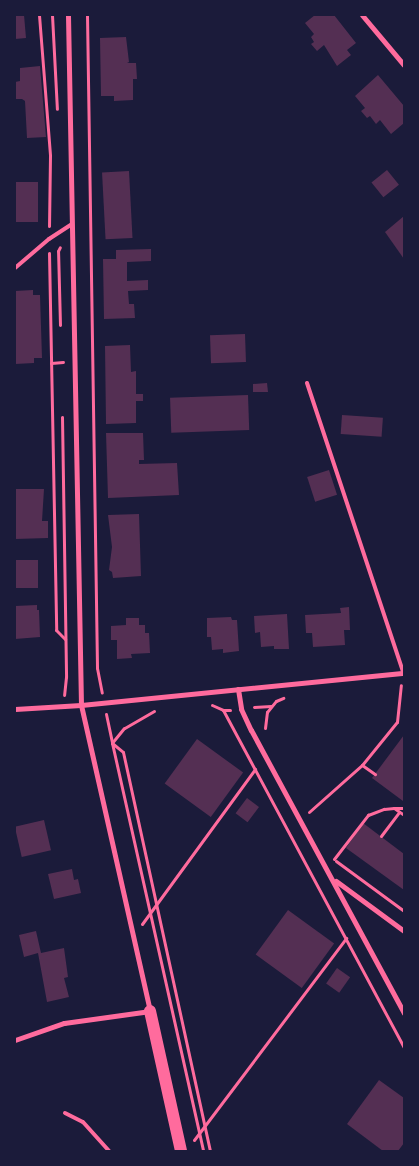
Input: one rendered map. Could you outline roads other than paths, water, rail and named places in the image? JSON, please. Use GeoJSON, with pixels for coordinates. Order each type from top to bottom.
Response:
{"type":"FeatureCollection","features":[{"type":"Feature","properties":{"kind":"main road"},"geometry":{"type":"LineString","coordinates":[[150,1011],[186,1148]]}},
{"type":"Feature","properties":{"kind":"street"},"geometry":{"type":"LineString","coordinates":[[15,1040],[64,1023],[150,1011],[81,705],[68,15]]}},
{"type":"Feature","properties":{"kind":"street"},"geometry":{"type":"LineString","coordinates":[[362,15],[404,65]]}},
{"type":"Feature","properties":{"kind":"street"},"geometry":{"type":"LineString","coordinates":[[15,709],[81,705],[403,673]]}},
{"type":"Feature","properties":{"kind":"street"},"geometry":{"type":"LineString","coordinates":[[238,689],[242,709],[251,730],[334,880],[404,1013]]}},
{"type":"Feature","properties":{"kind":"street"},"geometry":{"type":"LineString","coordinates":[[334,880],[404,931]]}},
{"type":"Feature","properties":{"kind":"lane"},"geometry":{"type":"LineString","coordinates":[[15,268],[49,239],[72,224]]}},
{"type":"Feature","properties":{"kind":"lane"},"geometry":{"type":"LineString","coordinates":[[308,383],[403,673]]}},
{"type":"Feature","properties":{"kind":"lane"},"geometry":{"type":"LineString","coordinates":[[65,1113],[83,1122],[109,1151]]}}]}
